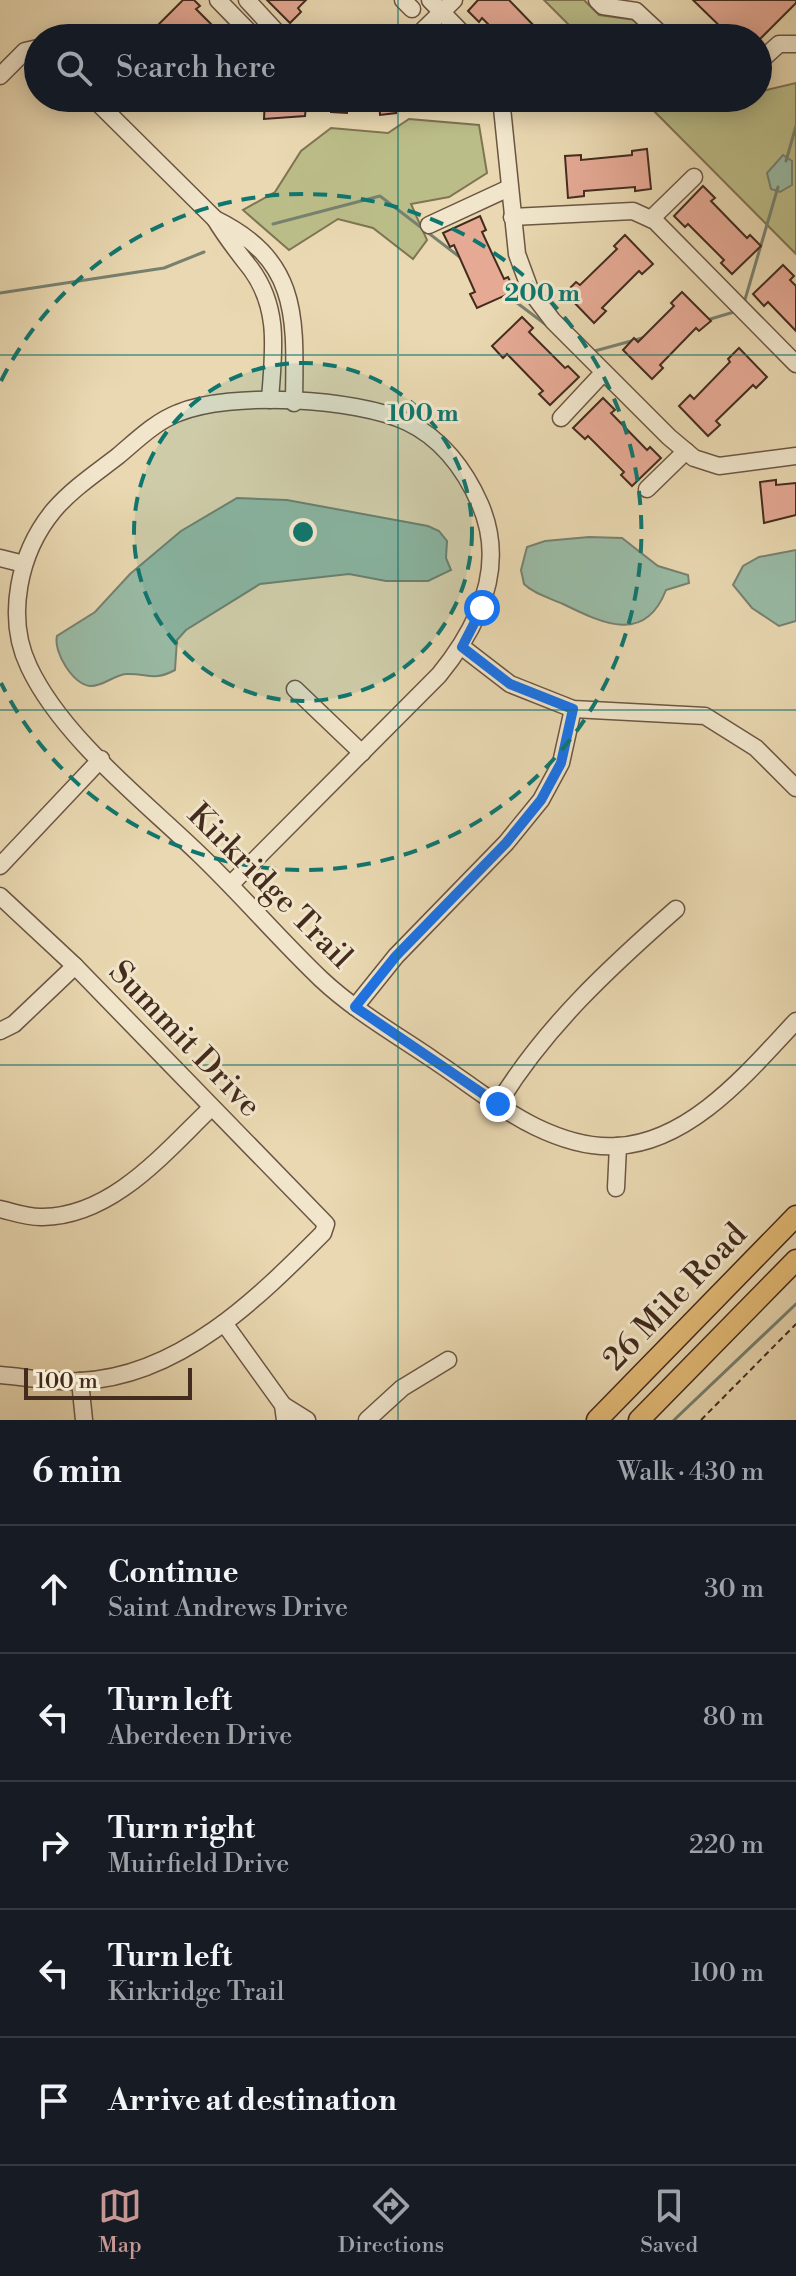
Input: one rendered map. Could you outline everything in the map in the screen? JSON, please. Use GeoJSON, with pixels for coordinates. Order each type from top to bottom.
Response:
{"type":"FeatureCollection","features":[{"type":"Feature","properties":{"kind":"main road","name":"26 Mile Road"},"geometry":{"type":"LineString","coordinates":[[597,1420],[796,1216]]}},
{"type":"Feature","properties":{"kind":"main road","name":"26 Mile Road"},"geometry":{"type":"LineString","coordinates":[[639,1420],[796,1260]]}},
{"type":"Feature","properties":{"kind":"main road"},"geometry":{"type":"LineString","coordinates":[[645,1371],[666,1391]]}},
{"type":"Feature","properties":{"kind":"street"},"geometry":{"type":"LineString","coordinates":[[218,0],[241,24]]}},
{"type":"Feature","properties":{"kind":"street"},"geometry":{"type":"LineString","coordinates":[[247,0],[269,24]]}},
{"type":"Feature","properties":{"kind":"street"},"geometry":{"type":"LineString","coordinates":[[597,0],[603,6],[636,11],[650,24]]}},
{"type":"Feature","properties":{"kind":"street"},"geometry":{"type":"LineString","coordinates":[[426,24],[442,4],[457,24]]}},
{"type":"Feature","properties":{"kind":"street"},"geometry":{"type":"LineString","coordinates":[[772,50],[779,44],[794,41]]}},
{"type":"Feature","properties":{"kind":"street"},"geometry":{"type":"LineString","coordinates":[[0,76],[24,52]]}},
{"type":"Feature","properties":{"kind":"street"},"geometry":{"type":"LineString","coordinates":[[107,112],[215,219],[251,239],[274,267],[288,298],[296,336],[294,403]]}},
{"type":"Feature","properties":{"kind":"street"},"geometry":{"type":"LineString","coordinates":[[502,112],[517,254],[531,292],[603,373],[686,451],[719,466],[796,456]]}},
{"type":"Feature","properties":{"kind":"street"},"geometry":{"type":"LineString","coordinates":[[651,219],[694,177]]}},
{"type":"Feature","properties":{"kind":"street"},"geometry":{"type":"LineString","coordinates":[[429,225],[509,188]]}},
{"type":"Feature","properties":{"kind":"street"},"geometry":{"type":"LineString","coordinates":[[512,217],[633,211],[651,219],[796,364]]}},
{"type":"Feature","properties":{"kind":"street"},"geometry":{"type":"LineString","coordinates":[[215,219],[228,243],[256,276],[269,305],[276,338],[270,400]]}},
{"type":"Feature","properties":{"kind":"street"},"geometry":{"type":"LineString","coordinates":[[269,305],[288,298]]}},
{"type":"Feature","properties":{"kind":"street"},"geometry":{"type":"LineString","coordinates":[[561,418],[603,373]]}},
{"type":"Feature","properties":{"kind":"street"},"geometry":{"type":"LineString","coordinates":[[0,558],[24,564],[54,510],[157,424],[175,414],[214,402],[270,400],[362,408],[406,421],[430,436],[472,485],[484,513],[491,544],[491,568],[482,608],[462,647],[231,884]]}},
{"type":"Feature","properties":{"kind":"street"},"geometry":{"type":"LineString","coordinates":[[647,489],[686,451]]}},
{"type":"Feature","properties":{"kind":"street","name":"Kirkridge Trail"},"geometry":{"type":"LineString","coordinates":[[24,564],[17,623],[30,669],[64,719],[101,759],[231,884],[323,981],[355,1007],[535,1126],[575,1142],[618,1146],[674,1130],[712,1105],[796,1021]]}},
{"type":"Feature","properties":{"kind":"street"},"geometry":{"type":"LineString","coordinates":[[462,647],[510,684],[573,709],[705,716],[756,748],[796,788]]}},
{"type":"Feature","properties":{"kind":"street"},"geometry":{"type":"LineString","coordinates":[[295,689],[362,753]]}},
{"type":"Feature","properties":{"kind":"street"},"geometry":{"type":"LineString","coordinates":[[355,1007],[396,956],[506,843],[541,800],[561,763],[573,709]]}},
{"type":"Feature","properties":{"kind":"street"},"geometry":{"type":"LineString","coordinates":[[0,866],[101,759]]}},
{"type":"Feature","properties":{"kind":"street","name":"Summit Drive"},"geometry":{"type":"LineString","coordinates":[[0,896],[75,966],[326,1224],[323,1233],[268,1288],[224,1323]]}},
{"type":"Feature","properties":{"kind":"street"},"geometry":{"type":"LineString","coordinates":[[498,1104],[526,1057],[558,1021],[676,909]]}},
{"type":"Feature","properties":{"kind":"street"},"geometry":{"type":"LineString","coordinates":[[0,1031],[14,1024],[75,966]]}},
{"type":"Feature","properties":{"kind":"street"},"geometry":{"type":"LineString","coordinates":[[0,1209],[43,1217],[89,1207],[134,1181],[211,1108]]}},
{"type":"Feature","properties":{"kind":"street"},"geometry":{"type":"LineString","coordinates":[[616,1188],[618,1146]]}},
{"type":"Feature","properties":{"kind":"street"},"geometry":{"type":"LineString","coordinates":[[0,1375],[80,1381],[131,1372],[192,1344],[224,1323],[284,1412],[307,1420]]}},
{"type":"Feature","properties":{"kind":"street"},"geometry":{"type":"LineString","coordinates":[[367,1420],[402,1388],[448,1360]]}},
{"type":"Feature","properties":{"kind":"street"},"geometry":{"type":"LineString","coordinates":[[80,1381],[84,1420]]}},
{"type":"Feature","properties":{"kind":"path"},"geometry":{"type":"LineString","coordinates":[[701,1420],[796,1324]]}},
{"type":"Feature","properties":{"kind":"shaded area"},"geometry":{"type":"Polygon","coordinates":[[[544,0],[584,0],[599,15],[636,20],[640,24],[568,24],[544,0]]]}},
{"type":"Feature","properties":{"kind":"shaded area"},"geometry":{"type":"Polygon","coordinates":[[[796,83],[796,254],[655,112],[772,112],[772,89],[796,83]]]}},
{"type":"Feature","properties":{"kind":"shaded area"},"geometry":{"type":"Polygon","coordinates":[[[409,119],[479,125],[487,173],[449,197],[411,204],[427,240],[413,259],[373,228],[338,219],[289,250],[243,210],[275,192],[301,151],[331,128],[388,133],[409,119]]]}},
{"type":"Feature","properties":{"kind":"shaded area"},"geometry":{"type":"Polygon","coordinates":[[[783,155],[792,161],[792,185],[780,192],[771,189],[767,173],[783,155]]]}},
{"type":"Feature","properties":{"kind":"shaded area"},"geometry":{"type":"Polygon","coordinates":[[[237,498],[287,500],[428,526],[439,531],[447,541],[446,558],[451,570],[428,581],[386,581],[349,574],[260,584],[186,630],[177,640],[175,670],[156,676],[122,675],[94,686],[77,680],[61,658],[57,636],[95,612],[130,574],[181,531],[237,498]]]}},
{"type":"Feature","properties":{"kind":"shaded area"},"geometry":{"type":"Polygon","coordinates":[[[622,538],[658,566],[688,575],[689,583],[666,590],[647,618],[622,625],[593,618],[524,584],[521,570],[527,547],[545,541],[622,538]]]}},
{"type":"Feature","properties":{"kind":"shaded area"},"geometry":{"type":"Polygon","coordinates":[[[796,550],[796,621],[779,626],[752,608],[733,585],[743,566],[759,557],[796,550]]]}},
{"type":"Feature","properties":{"kind":"building"},"geometry":{"type":"Polygon","coordinates":[[[183,0],[194,0],[200,6],[196,9],[211,24],[159,24],[183,0]]]}},
{"type":"Feature","properties":{"kind":"building"},"geometry":{"type":"Polygon","coordinates":[[[267,0],[306,0],[298,8],[301,12],[290,23],[267,0]]]}},
{"type":"Feature","properties":{"kind":"building"},"geometry":{"type":"Polygon","coordinates":[[[478,0],[509,0],[532,24],[488,24],[482,18],[479,22],[468,11],[478,0]]]}},
{"type":"Feature","properties":{"kind":"building"},"geometry":{"type":"Polygon","coordinates":[[[693,0],[796,0],[772,27],[772,24],[718,24],[693,0]]]}},
{"type":"Feature","properties":{"kind":"building"},"geometry":{"type":"Polygon","coordinates":[[[264,112],[305,112],[305,116],[264,119],[264,112]]]}},
{"type":"Feature","properties":{"kind":"building"},"geometry":{"type":"Polygon","coordinates":[[[647,149],[651,189],[635,191],[635,187],[584,191],[584,196],[568,198],[565,156],[581,155],[581,160],[632,155],[632,151],[647,149]]]}},
{"type":"Feature","properties":{"kind":"building"},"geometry":{"type":"Polygon","coordinates":[[[703,186],[715,198],[711,201],[747,238],[750,235],[761,246],[732,274],[721,263],[724,260],[688,224],[685,227],[674,216],[703,186]]]}},
{"type":"Feature","properties":{"kind":"building"},"geometry":{"type":"Polygon","coordinates":[[[480,216],[486,230],[482,232],[504,279],[508,277],[515,291],[477,308],[470,294],[475,292],[454,245],[450,247],[443,233],[480,216]]]}},
{"type":"Feature","properties":{"kind":"building"},"geometry":{"type":"Polygon","coordinates":[[[625,235],[653,264],[642,274],[639,271],[602,308],[606,311],[594,323],[565,293],[576,282],[580,285],[617,249],[614,246],[625,235]]]}},
{"type":"Feature","properties":{"kind":"building"},"geometry":{"type":"Polygon","coordinates":[[[783,265],[794,276],[790,280],[796,286],[796,331],[768,302],[764,306],[753,294],[783,265]]]}},
{"type":"Feature","properties":{"kind":"building"},"geometry":{"type":"Polygon","coordinates":[[[682,292],[711,321],[699,331],[696,328],[660,365],[663,368],[652,379],[623,350],[634,338],[638,342],[674,306],[671,303],[682,292]]]}},
{"type":"Feature","properties":{"kind":"building"},"geometry":{"type":"Polygon","coordinates":[[[522,317],[533,328],[529,332],[565,368],[568,366],[579,377],[550,405],[539,394],[543,391],[507,354],[503,358],[492,346],[522,317]]]}},
{"type":"Feature","properties":{"kind":"building"},"geometry":{"type":"Polygon","coordinates":[[[739,348],[767,377],[756,388],[753,385],[716,421],[720,425],[708,436],[679,406],[690,395],[694,399],[730,362],[728,359],[739,348]]]}},
{"type":"Feature","properties":{"kind":"building"},"geometry":{"type":"Polygon","coordinates":[[[603,398],[615,410],[611,413],[647,450],[650,447],[661,458],[632,486],[621,475],[624,472],[588,436],[585,439],[573,428],[603,398]]]}},
{"type":"Feature","properties":{"kind":"building"},"geometry":{"type":"Polygon","coordinates":[[[776,480],[776,485],[796,483],[796,515],[764,523],[760,482],[776,480]]]}},
{"type":"Feature","properties":{"kind":"waterway"},"geometry":{"type":"LineString","coordinates":[[786,161],[796,126]]}},
{"type":"Feature","properties":{"kind":"waterway"},"geometry":{"type":"LineString","coordinates":[[744,303],[778,187]]}},
{"type":"Feature","properties":{"kind":"waterway"},"geometry":{"type":"LineString","coordinates":[[273,224],[380,196],[461,258]]}},
{"type":"Feature","properties":{"kind":"waterway"},"geometry":{"type":"LineString","coordinates":[[0,293],[164,268],[204,252]]}},
{"type":"Feature","properties":{"kind":"waterway"},"geometry":{"type":"LineString","coordinates":[[504,293],[549,327]]}},
{"type":"Feature","properties":{"kind":"waterway"},"geometry":{"type":"LineString","coordinates":[[707,320],[734,312]]}},
{"type":"Feature","properties":{"kind":"waterway"},"geometry":{"type":"LineString","coordinates":[[591,352],[646,337]]}},
{"type":"Feature","properties":{"kind":"waterway"},"geometry":{"type":"LineString","coordinates":[[674,1420],[796,1304]]}},
{"type":"Feature","properties":{"kind":"route"},"geometry":{"type":"LineString","coordinates":[[482,608],[462,647],[510,684],[573,709],[561,763],[541,800],[506,843],[396,956],[355,1007],[498,1104]]}}]}
